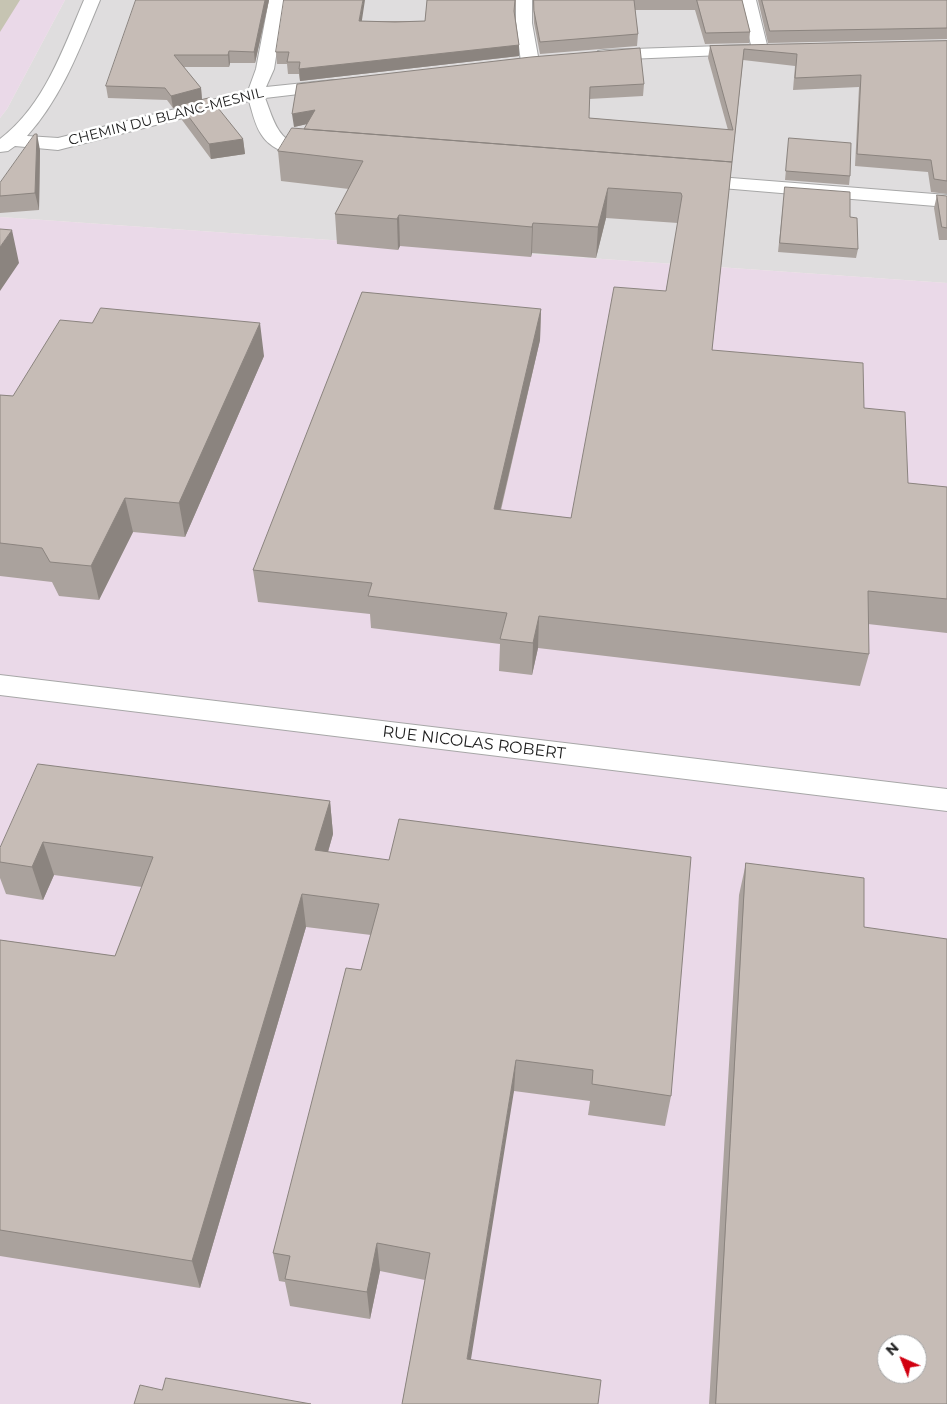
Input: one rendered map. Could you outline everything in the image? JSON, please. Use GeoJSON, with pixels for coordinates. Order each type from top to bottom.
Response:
{"type":"FeatureCollection","features":[{"type":"Feature","properties":{"kind":"street"},"geometry":{"type":"LineString","coordinates":[[7,144],[39,110],[63,65],[92,0]]}},
{"type":"Feature","properties":{"kind":"street"},"geometry":{"type":"LineString","coordinates":[[277,0],[265,69],[255,94],[269,133],[291,149],[340,153]]}},
{"type":"Feature","properties":{"kind":"street"},"geometry":{"type":"LineString","coordinates":[[524,0],[524,23],[530,62]]}},
{"type":"Feature","properties":{"kind":"street"},"geometry":{"type":"LineString","coordinates":[[748,0],[760,48]]}},
{"type":"Feature","properties":{"kind":"street"},"geometry":{"type":"LineString","coordinates":[[586,57],[634,53],[780,48]]}},
{"type":"Feature","properties":{"kind":"street"},"geometry":{"type":"LineString","coordinates":[[510,64],[549,60]]}},
{"type":"Feature","properties":{"kind":"street","name":"CHEMIN DU BLANC-MESNIL"},"geometry":{"type":"LineString","coordinates":[[7,144],[58,144],[255,94],[353,82]]}},
{"type":"Feature","properties":{"kind":"street"},"geometry":{"type":"LineString","coordinates":[[678,180],[947,201]]}},
{"type":"Feature","properties":{"kind":"street","name":"RUE NICOLAS ROBERT"},"geometry":{"type":"LineString","coordinates":[[0,685],[947,800]]}},
{"type":"Feature","properties":{"kind":"shaded area"},"geometry":{"type":"Polygon","coordinates":[[[0,0],[65,0],[7,109],[0,118],[0,0]]]}},
{"type":"Feature","properties":{"kind":"shaded area"},"geometry":{"type":"Polygon","coordinates":[[[0,0],[20,0],[0,32],[0,0]]]}},
{"type":"Feature","properties":{"kind":"shaded area"},"geometry":{"type":"Polygon","coordinates":[[[65,0],[947,0],[947,283],[0,217],[0,118],[7,109],[65,0]]]}},
{"type":"Feature","properties":{"kind":"shaded area"},"geometry":{"type":"Polygon","coordinates":[[[0,217],[947,283],[947,1404],[0,1404],[0,217]]]}},
{"type":"Feature","properties":{"kind":"building"},"geometry":{"type":"Polygon","coordinates":[[[136,0],[265,0],[254,52],[229,51],[228,55],[174,55],[201,88],[171,96],[165,88],[106,86],[136,0]]]}},
{"type":"Feature","properties":{"kind":"building"},"geometry":{"type":"Polygon","coordinates":[[[284,0],[363,0],[359,21],[395,22],[425,21],[427,0],[515,0],[514,11],[519,45],[299,69],[300,62],[287,62],[289,52],[276,52],[284,0]]]}},
{"type":"Feature","properties":{"kind":"building"},"geometry":{"type":"Polygon","coordinates":[[[534,0],[634,0],[638,34],[540,42],[534,11],[534,0]]]}},
{"type":"Feature","properties":{"kind":"building"},"geometry":{"type":"Polygon","coordinates":[[[697,0],[742,0],[750,32],[706,33],[697,0]]]}},
{"type":"Feature","properties":{"kind":"building"},"geometry":{"type":"Polygon","coordinates":[[[762,0],[947,0],[947,28],[770,31],[762,0]]]}},
{"type":"Feature","properties":{"kind":"building"},"geometry":{"type":"Polygon","coordinates":[[[947,41],[947,181],[934,179],[931,160],[857,154],[861,75],[795,78],[797,54],[744,49],[732,162],[304,129],[315,110],[292,114],[297,84],[531,57],[640,48],[644,84],[590,87],[589,118],[733,130],[710,46],[947,41]]]}},
{"type":"Feature","properties":{"kind":"building"},"geometry":{"type":"Polygon","coordinates":[[[210,98],[243,139],[209,144],[180,105],[210,98]]]}},
{"type":"Feature","properties":{"kind":"building"},"geometry":{"type":"Polygon","coordinates":[[[292,128],[732,162],[712,350],[863,363],[864,408],[905,412],[908,483],[947,487],[947,599],[868,591],[869,654],[539,616],[533,643],[500,639],[507,613],[368,596],[372,583],[253,570],[362,292],[541,309],[494,509],[571,518],[614,287],[666,291],[682,196],[681,193],[608,188],[598,227],[533,223],[532,227],[399,215],[397,219],[335,214],[363,161],[278,151],[292,128]]]}},
{"type":"Feature","properties":{"kind":"building"},"geometry":{"type":"Polygon","coordinates":[[[35,134],[37,134],[35,193],[0,196],[0,183],[35,134]]]}},
{"type":"Feature","properties":{"kind":"building"},"geometry":{"type":"Polygon","coordinates":[[[789,138],[851,143],[850,176],[786,171],[789,138]]]}},
{"type":"Feature","properties":{"kind":"building"},"geometry":{"type":"Polygon","coordinates":[[[785,187],[850,192],[850,217],[857,218],[858,249],[780,243],[785,187]]]}},
{"type":"Feature","properties":{"kind":"building"},"geometry":{"type":"Polygon","coordinates":[[[937,195],[947,196],[947,228],[942,227],[937,195]]]}},
{"type":"Feature","properties":{"kind":"building"},"geometry":{"type":"Polygon","coordinates":[[[0,229],[12,230],[0,247],[0,229]]]}},
{"type":"Feature","properties":{"kind":"building"},"geometry":{"type":"Polygon","coordinates":[[[101,308],[260,323],[179,503],[125,498],[91,566],[50,562],[42,548],[0,543],[0,395],[13,396],[60,320],[92,323],[101,308]]]}},
{"type":"Feature","properties":{"kind":"building"},"geometry":{"type":"Polygon","coordinates":[[[38,764],[330,801],[315,850],[389,860],[399,819],[691,857],[671,1096],[592,1084],[593,1070],[516,1060],[467,1359],[601,1380],[598,1404],[402,1404],[430,1253],[377,1243],[367,1292],[285,1279],[290,1256],[273,1253],[346,968],[361,970],[379,904],[302,894],[192,1261],[0,1230],[0,940],[115,956],[153,857],[43,842],[32,867],[0,862],[0,848],[38,764]]]}},
{"type":"Feature","properties":{"kind":"building"},"geometry":{"type":"Polygon","coordinates":[[[746,863],[864,878],[864,927],[947,939],[947,1404],[716,1404],[746,863]]]}},
{"type":"Feature","properties":{"kind":"building"},"geometry":{"type":"Polygon","coordinates":[[[166,1378],[311,1404],[134,1404],[140,1385],[162,1390],[166,1378]]]}}]}
